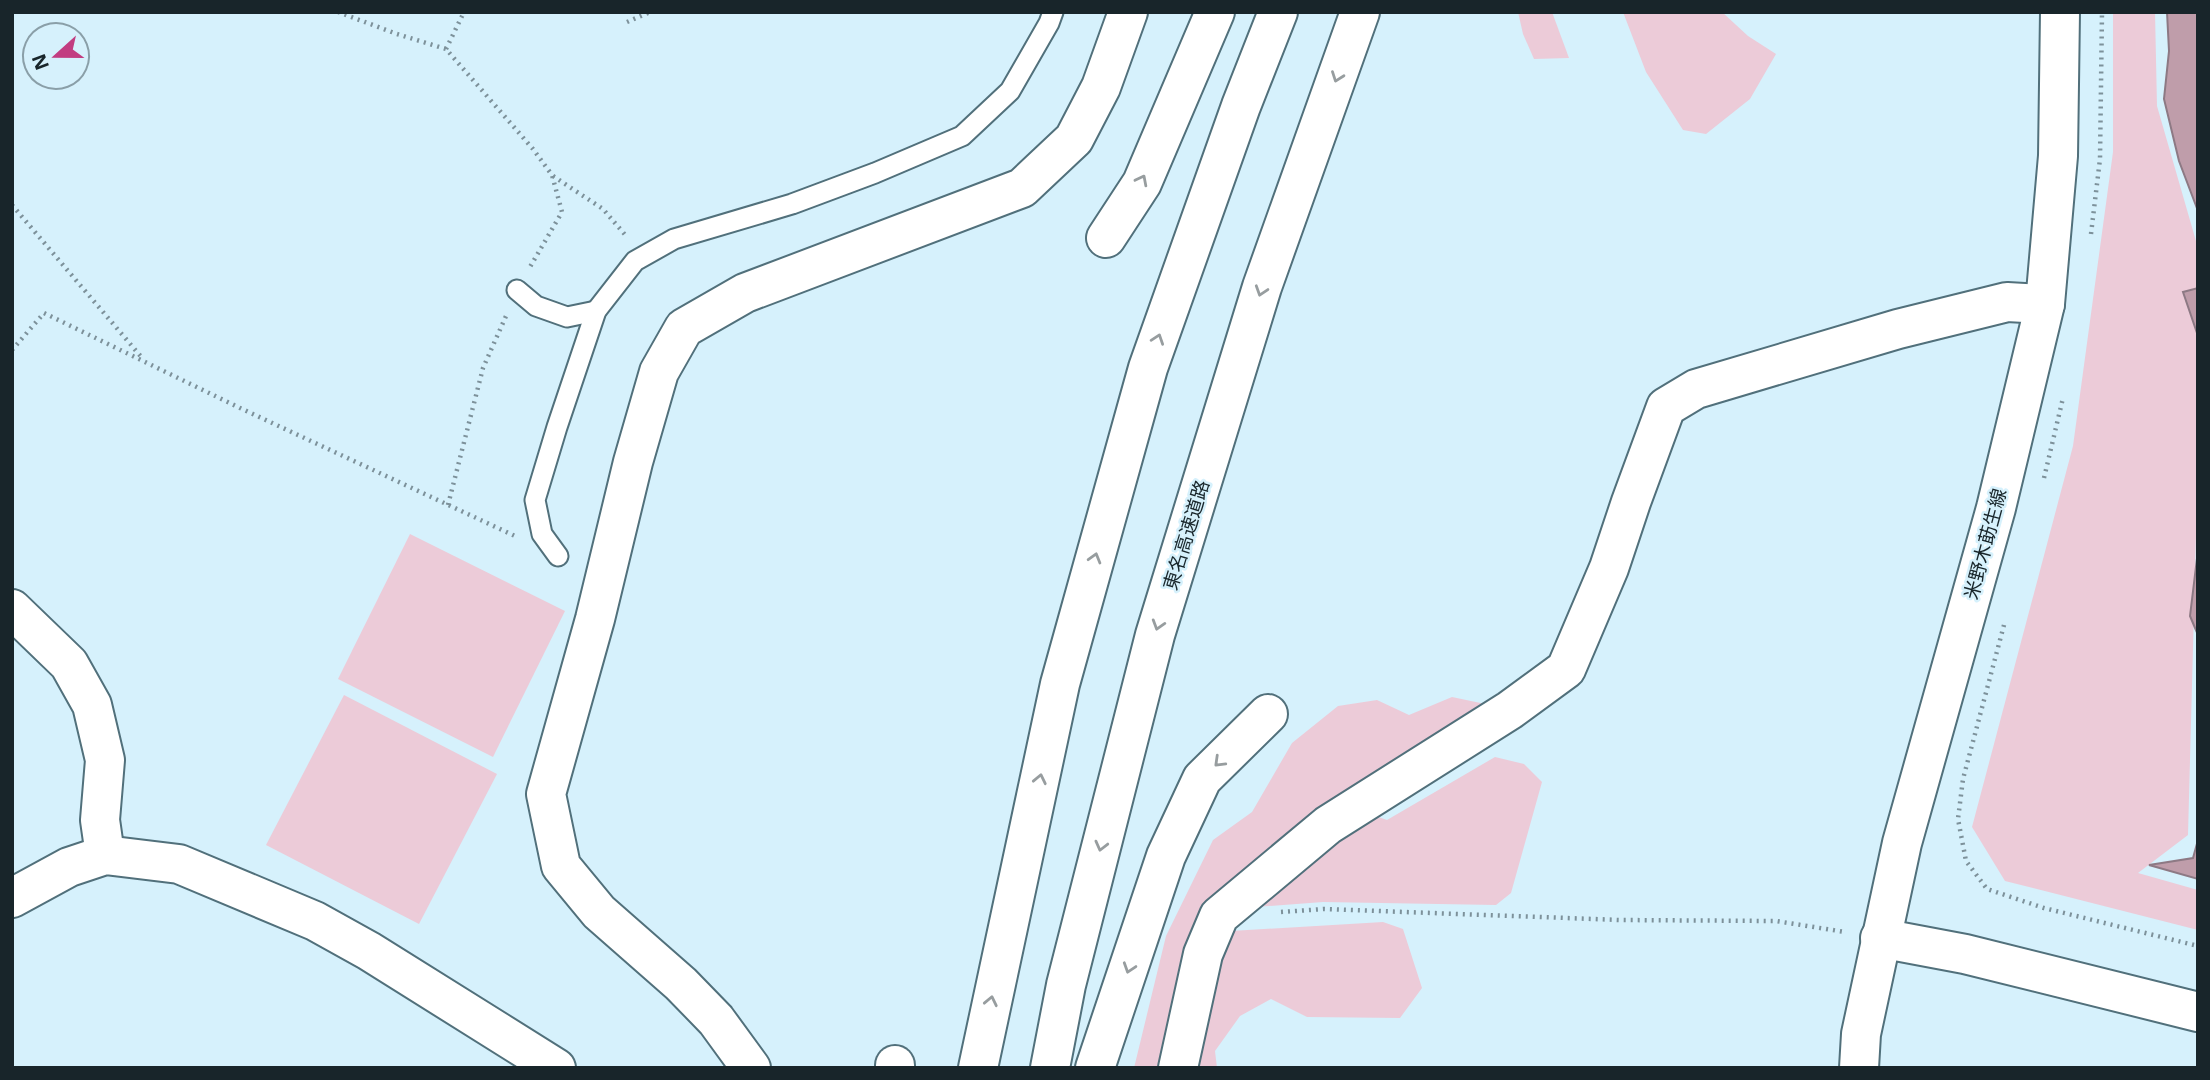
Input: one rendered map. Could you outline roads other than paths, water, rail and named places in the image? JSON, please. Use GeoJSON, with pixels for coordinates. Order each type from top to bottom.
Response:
{"type":"FeatureCollection","features":[{"type":"Feature","properties":{"kind":"main road"},"geometry":{"type":"LineString","coordinates":[[751,1068],[716,1020],[681,984],[599,912],[561,866],[546,794],[659,372],[684,328],[745,293],[1023,188],[1074,139],[1101,87],[1128,12]]}},
{"type":"Feature","properties":{"kind":"main road"},"geometry":{"type":"LineString","coordinates":[[1107,238],[1142,183],[1215,12]]}},
{"type":"Feature","properties":{"kind":"main road"},"geometry":{"type":"LineString","coordinates":[[978,1068],[1060,684],[1148,368],[1241,106],[1278,12]]}},
{"type":"Feature","properties":{"kind":"main road","name":"東名高速道路"},"geometry":{"type":"LineString","coordinates":[[1050,1068],[1066,985],[1155,635],[1262,288],[1360,12]]}},
{"type":"Feature","properties":{"kind":"main road","name":"米野木莇生線"},"geometry":{"type":"LineString","coordinates":[[1859,1068],[1861,1034],[1880,938],[1910,811],[1996,508],[2045,304],[2058,156],[2060,12]]}},
{"type":"Feature","properties":{"kind":"main road"},"geometry":{"type":"LineString","coordinates":[[1178,1068],[1203,954],[1219,916],[1328,825],[1510,709],[1566,669],[1609,568],[1630,502],[1666,407],[1696,389],[1898,328],[2007,302],[2045,304]]}},
{"type":"Feature","properties":{"kind":"main road"},"geometry":{"type":"LineString","coordinates":[[12,609],[69,664],[92,705],[105,760],[100,820],[105,855]]}},
{"type":"Feature","properties":{"kind":"main road"},"geometry":{"type":"LineString","coordinates":[[1095,1068],[1166,856],[1202,779],[1268,714]]}},
{"type":"Feature","properties":{"kind":"main road"},"geometry":{"type":"LineString","coordinates":[[12,898],[69,867],[105,855],[179,864],[315,921],[369,951],[556,1068]]}},
{"type":"Feature","properties":{"kind":"main road"},"geometry":{"type":"LineString","coordinates":[[1880,938],[1965,954],[2198,1012]]}},
{"type":"Feature","properties":{"kind":"lane"},"geometry":{"type":"LineString","coordinates":[[558,556],[542,534],[535,500],[596,311],[635,261],[674,239],[803,200],[962,136],[1010,91],[1053,12]]}},
{"type":"Feature","properties":{"kind":"lane"},"geometry":{"type":"LineString","coordinates":[[517,290],[536,306],[567,317],[596,311]]}}]}
